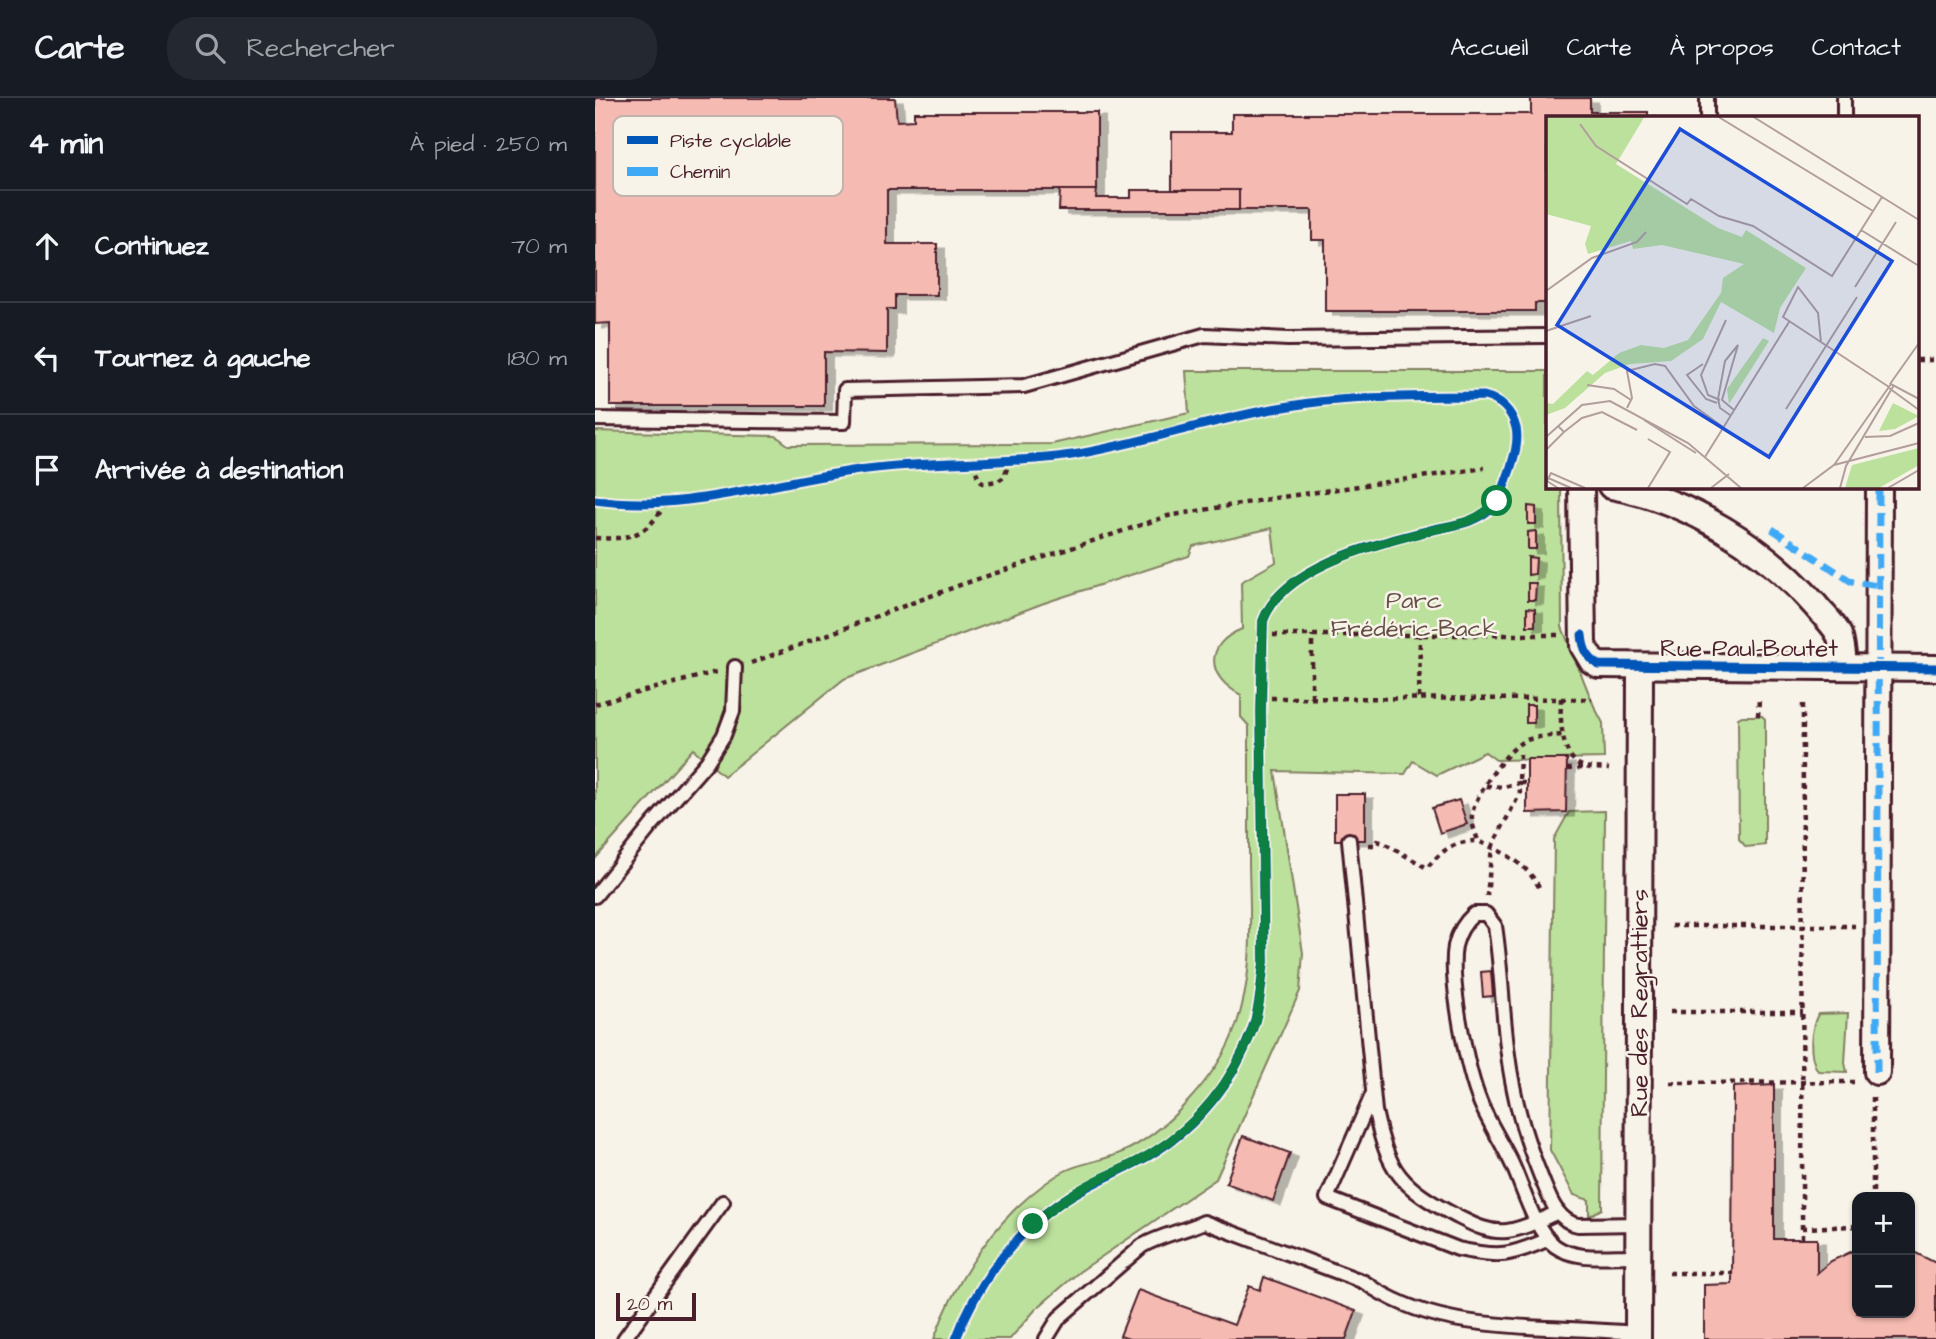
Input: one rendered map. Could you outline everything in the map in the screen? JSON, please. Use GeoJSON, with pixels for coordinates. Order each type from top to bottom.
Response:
{"type":"FeatureCollection","features":[{"type":"Feature","properties":{"kind":"street","name":"Rue Paul-Boutet"},"geometry":{"type":"LineString","coordinates":[[1581,488],[1583,646],[1592,661],[1599,665],[1936,668]]}},
{"type":"Feature","properties":{"kind":"street"},"geometry":{"type":"LineString","coordinates":[[1619,488],[1650,496],[1700,517],[1726,531],[1775,566],[1798,587],[1839,636],[1844,667]]}},
{"type":"Feature","properties":{"kind":"street"},"geometry":{"type":"LineString","coordinates":[[1869,1083],[1877,926],[1879,488]]}},
{"type":"Feature","properties":{"kind":"street","name":"Rue des Regrattiers"},"geometry":{"type":"LineString","coordinates":[[1638,1336],[1640,667]]}},
{"type":"Feature","properties":{"kind":"lane"},"geometry":{"type":"LineString","coordinates":[[1707,98],[1707,116]]}},
{"type":"Feature","properties":{"kind":"lane"},"geometry":{"type":"LineString","coordinates":[[1844,98],[1844,116]]}},
{"type":"Feature","properties":{"kind":"lane"},"geometry":{"type":"LineString","coordinates":[[595,419],[845,422],[845,390],[1024,386],[1204,335],[1288,339],[1546,336]]}},
{"type":"Feature","properties":{"kind":"lane"},"geometry":{"type":"LineString","coordinates":[[595,896],[707,762],[724,735],[733,712],[735,667]]}},
{"type":"Feature","properties":{"kind":"lane"},"geometry":{"type":"LineString","coordinates":[[1349,840],[1373,1093],[1381,1139],[1399,1177],[1431,1203],[1482,1228],[1504,1231],[1558,1212]]}},
{"type":"Feature","properties":{"kind":"lane"},"geometry":{"type":"LineString","coordinates":[[1638,1256],[1574,1255],[1549,1239],[1537,1221],[1505,1147],[1481,1102],[1461,1029],[1454,973],[1455,945],[1474,914],[1486,914],[1495,926],[1511,1077],[1518,1110],[1524,1134],[1558,1212],[1570,1224],[1639,1224]]}},
{"type":"Feature","properties":{"kind":"lane"},"geometry":{"type":"LineString","coordinates":[[1373,1093],[1327,1198],[1458,1249],[1479,1253],[1510,1255],[1549,1239]]}},
{"type":"Feature","properties":{"kind":"lane"},"geometry":{"type":"LineString","coordinates":[[624,1339],[723,1202]]}},
{"type":"Feature","properties":{"kind":"lane"},"geometry":{"type":"LineString","coordinates":[[1046,1339],[1059,1318],[1142,1247],[1151,1241],[1204,1222],[1364,1282],[1401,1303],[1438,1317],[1480,1325],[1638,1336]]}},
{"type":"Feature","properties":{"kind":"path"},"geometry":{"type":"LineString","coordinates":[[972,461],[983,483],[991,483],[1004,477],[1006,460],[1023,460]]}},
{"type":"Feature","properties":{"kind":"path"},"geometry":{"type":"LineString","coordinates":[[961,462],[983,461]]}},
{"type":"Feature","properties":{"kind":"path"},"geometry":{"type":"LineString","coordinates":[[595,704],[735,667],[963,584],[1168,516],[1275,498],[1498,468]]}},
{"type":"Feature","properties":{"kind":"path"},"geometry":{"type":"LineString","coordinates":[[656,503],[671,502]]}},
{"type":"Feature","properties":{"kind":"path"},"geometry":{"type":"LineString","coordinates":[[595,538],[625,538],[640,534],[651,526],[671,502]]}},
{"type":"Feature","properties":{"kind":"path"},"geometry":{"type":"LineString","coordinates":[[1262,648],[1263,621]]}},
{"type":"Feature","properties":{"kind":"path"},"geometry":{"type":"LineString","coordinates":[[1263,635],[1560,635]]}},
{"type":"Feature","properties":{"kind":"path"},"geometry":{"type":"LineString","coordinates":[[1312,635],[1312,697]]}},
{"type":"Feature","properties":{"kind":"path"},"geometry":{"type":"LineString","coordinates":[[1419,698],[1420,635]]}},
{"type":"Feature","properties":{"kind":"path"},"geometry":{"type":"LineString","coordinates":[[1261,686],[1261,711]]}},
{"type":"Feature","properties":{"kind":"path"},"geometry":{"type":"LineString","coordinates":[[1261,698],[1592,699]]}},
{"type":"Feature","properties":{"kind":"path"},"geometry":{"type":"LineString","coordinates":[[1560,698],[1562,735],[1574,760],[1585,768]]}},
{"type":"Feature","properties":{"kind":"path"},"geometry":{"type":"LineString","coordinates":[[1758,716],[1759,699]]}},
{"type":"Feature","properties":{"kind":"path"},"geometry":{"type":"LineString","coordinates":[[1802,1239],[1803,699]]}},
{"type":"Feature","properties":{"kind":"path"},"geometry":{"type":"LineString","coordinates":[[1478,841],[1471,820],[1472,811],[1504,758],[1521,742],[1562,735]]}},
{"type":"Feature","properties":{"kind":"path"},"geometry":{"type":"LineString","coordinates":[[1486,914],[1492,847],[1520,793],[1520,754]]}},
{"type":"Feature","properties":{"kind":"path"},"geometry":{"type":"LineString","coordinates":[[1567,769],[1609,769]]}},
{"type":"Feature","properties":{"kind":"path"},"geometry":{"type":"LineString","coordinates":[[1486,786],[1504,787],[1527,783]]}},
{"type":"Feature","properties":{"kind":"path"},"geometry":{"type":"LineString","coordinates":[[1375,845],[1377,841],[1384,843],[1427,868],[1450,846],[1478,841],[1524,866],[1539,887]]}},
{"type":"Feature","properties":{"kind":"path"},"geometry":{"type":"LineString","coordinates":[[1671,926],[1877,926]]}},
{"type":"Feature","properties":{"kind":"path"},"geometry":{"type":"LineString","coordinates":[[1670,1012],[1803,1012]]}},
{"type":"Feature","properties":{"kind":"path"},"geometry":{"type":"LineString","coordinates":[[1803,1040],[1812,1041]]}},
{"type":"Feature","properties":{"kind":"path"},"geometry":{"type":"LineString","coordinates":[[1670,1083],[1869,1083],[1873,1192]]}},
{"type":"Feature","properties":{"kind":"path"},"geometry":{"type":"LineString","coordinates":[[1802,1228],[1852,1226]]}},
{"type":"Feature","properties":{"kind":"path"},"geometry":{"type":"LineString","coordinates":[[1669,1273],[1733,1273]]}},
{"type":"Feature","properties":{"kind":"green space","name":"Parc Frédéric-Back"},"geometry":{"type":"Polygon","coordinates":[[[1186,371],[1546,371],[1546,488],[1561,488],[1562,627],[1603,723],[1604,758],[1496,760],[1485,752],[1437,775],[1413,761],[1405,774],[1275,771],[1303,953],[1300,991],[1216,1179],[1079,1272],[1036,1309],[1010,1339],[934,1339],[968,1269],[998,1227],[1016,1208],[1063,1172],[1120,1153],[1154,1133],[1188,1102],[1203,1084],[1216,1066],[1234,1031],[1241,1011],[1250,948],[1249,726],[1241,717],[1241,695],[1221,679],[1214,661],[1221,643],[1242,629],[1241,582],[1276,562],[1272,528],[1193,546],[1189,556],[1044,603],[844,679],[724,776],[693,749],[595,859],[595,431],[776,436],[788,445],[1052,444],[1189,413],[1186,371]]]}},
{"type":"Feature","properties":{"kind":"green space"},"geometry":{"type":"Polygon","coordinates":[[[1762,716],[1765,719],[1765,845],[1746,847],[1739,839],[1738,718],[1762,716]]]}},
{"type":"Feature","properties":{"kind":"green space"},"geometry":{"type":"Polygon","coordinates":[[[1605,811],[1602,1209],[1589,1216],[1589,1200],[1574,1195],[1550,1150],[1554,839],[1569,812],[1605,811]]]}},
{"type":"Feature","properties":{"kind":"green space"},"geometry":{"type":"Polygon","coordinates":[[[1848,1013],[1845,1063],[1847,1072],[1818,1071],[1811,1043],[1818,1014],[1848,1013]]]}},
{"type":"Feature","properties":{"kind":"building"},"geometry":{"type":"Polygon","coordinates":[[[595,98],[895,98],[897,121],[914,120],[914,112],[1097,112],[1097,190],[887,190],[887,244],[937,244],[937,295],[895,295],[895,309],[887,309],[887,353],[824,352],[824,406],[610,406],[610,323],[595,324],[595,98]]]}},
{"type":"Feature","properties":{"kind":"building"},"geometry":{"type":"Polygon","coordinates":[[[1531,98],[1590,98],[1590,112],[1648,112],[1648,116],[1546,116],[1546,303],[1535,303],[1535,311],[1325,311],[1325,240],[1312,240],[1312,210],[1239,210],[1239,190],[1172,190],[1172,132],[1232,132],[1232,114],[1531,114],[1531,98]]]}},
{"type":"Feature","properties":{"kind":"building"},"geometry":{"type":"Polygon","coordinates":[[[1060,190],[1097,190],[1096,198],[1131,198],[1131,190],[1239,190],[1239,210],[1059,210],[1060,190]]]}},
{"type":"Feature","properties":{"kind":"building"},"geometry":{"type":"Polygon","coordinates":[[[1528,506],[1536,507],[1536,524],[1528,524],[1528,506]]]}},
{"type":"Feature","properties":{"kind":"building"},"geometry":{"type":"Polygon","coordinates":[[[1536,531],[1536,549],[1528,549],[1528,532],[1536,531]]]}},
{"type":"Feature","properties":{"kind":"building"},"geometry":{"type":"Polygon","coordinates":[[[1528,557],[1536,558],[1535,574],[1528,575],[1528,557]]]}},
{"type":"Feature","properties":{"kind":"building"},"geometry":{"type":"Polygon","coordinates":[[[1528,583],[1536,583],[1535,600],[1528,600],[1528,583]]]}},
{"type":"Feature","properties":{"kind":"building"},"geometry":{"type":"Polygon","coordinates":[[[1527,608],[1535,609],[1535,626],[1527,626],[1527,608]]]}},
{"type":"Feature","properties":{"kind":"building"},"geometry":{"type":"Polygon","coordinates":[[[1526,705],[1534,705],[1534,723],[1526,723],[1526,705]]]}},
{"type":"Feature","properties":{"kind":"building"},"geometry":{"type":"Polygon","coordinates":[[[1527,759],[1567,759],[1566,812],[1527,813],[1527,759]]]}},
{"type":"Feature","properties":{"kind":"building"},"geometry":{"type":"Polygon","coordinates":[[[1335,794],[1365,794],[1365,840],[1335,840],[1335,794]]]}},
{"type":"Feature","properties":{"kind":"building"},"geometry":{"type":"Polygon","coordinates":[[[1459,800],[1467,824],[1440,833],[1432,808],[1459,800]]]}},
{"type":"Feature","properties":{"kind":"building"},"geometry":{"type":"Polygon","coordinates":[[[1491,971],[1493,996],[1483,997],[1481,972],[1491,971]]]}},
{"type":"Feature","properties":{"kind":"building"},"geometry":{"type":"Polygon","coordinates":[[[1774,1085],[1774,1239],[1817,1239],[1817,1273],[1831,1261],[1852,1251],[1852,1318],[1915,1318],[1915,1252],[1936,1263],[1936,1339],[1704,1339],[1704,1285],[1732,1284],[1733,1087],[1774,1085]]]}},
{"type":"Feature","properties":{"kind":"building"},"geometry":{"type":"Polygon","coordinates":[[[1243,1136],[1290,1153],[1273,1201],[1226,1183],[1243,1136]]]}},
{"type":"Feature","properties":{"kind":"building"},"geometry":{"type":"Polygon","coordinates":[[[1264,1277],[1356,1311],[1346,1339],[1129,1339],[1120,1336],[1138,1290],[1234,1325],[1249,1286],[1260,1290],[1264,1277]]]}},
{"type":"Feature","properties":{"kind":"marked path"},"geometry":{"type":"LineString","coordinates":[[1877,1072],[1879,488]]}},
{"type":"Feature","properties":{"kind":"marked path"},"geometry":{"type":"LineString","coordinates":[[1772,529],[1852,582],[1879,586]]}},
{"type":"Feature","properties":{"kind":"cycle path"},"geometry":{"type":"LineString","coordinates":[[595,500],[630,503],[698,499],[867,469],[1072,455],[1257,412],[1334,400],[1484,396],[1505,407],[1512,416],[1517,433],[1510,470],[1498,500],[1484,514],[1461,524],[1406,536],[1333,560],[1310,572],[1273,602],[1263,621],[1261,711],[1264,962],[1257,1013],[1244,1049],[1224,1085],[1183,1131],[1150,1155],[1072,1195],[1027,1230],[985,1281],[956,1339]]}},
{"type":"Feature","properties":{"kind":"cycle path"},"geometry":{"type":"LineString","coordinates":[[1582,635],[1586,652],[1599,665],[1936,668]]}},
{"type":"Feature","properties":{"kind":"route"},"geometry":{"type":"LineString","coordinates":[[1033,1224],[1060,1202],[1089,1184],[1125,1168],[1176,1136],[1219,1093],[1252,1030],[1264,962],[1261,711],[1263,621],[1267,610],[1303,576],[1334,561],[1362,549],[1477,519],[1497,501]]}}]}
